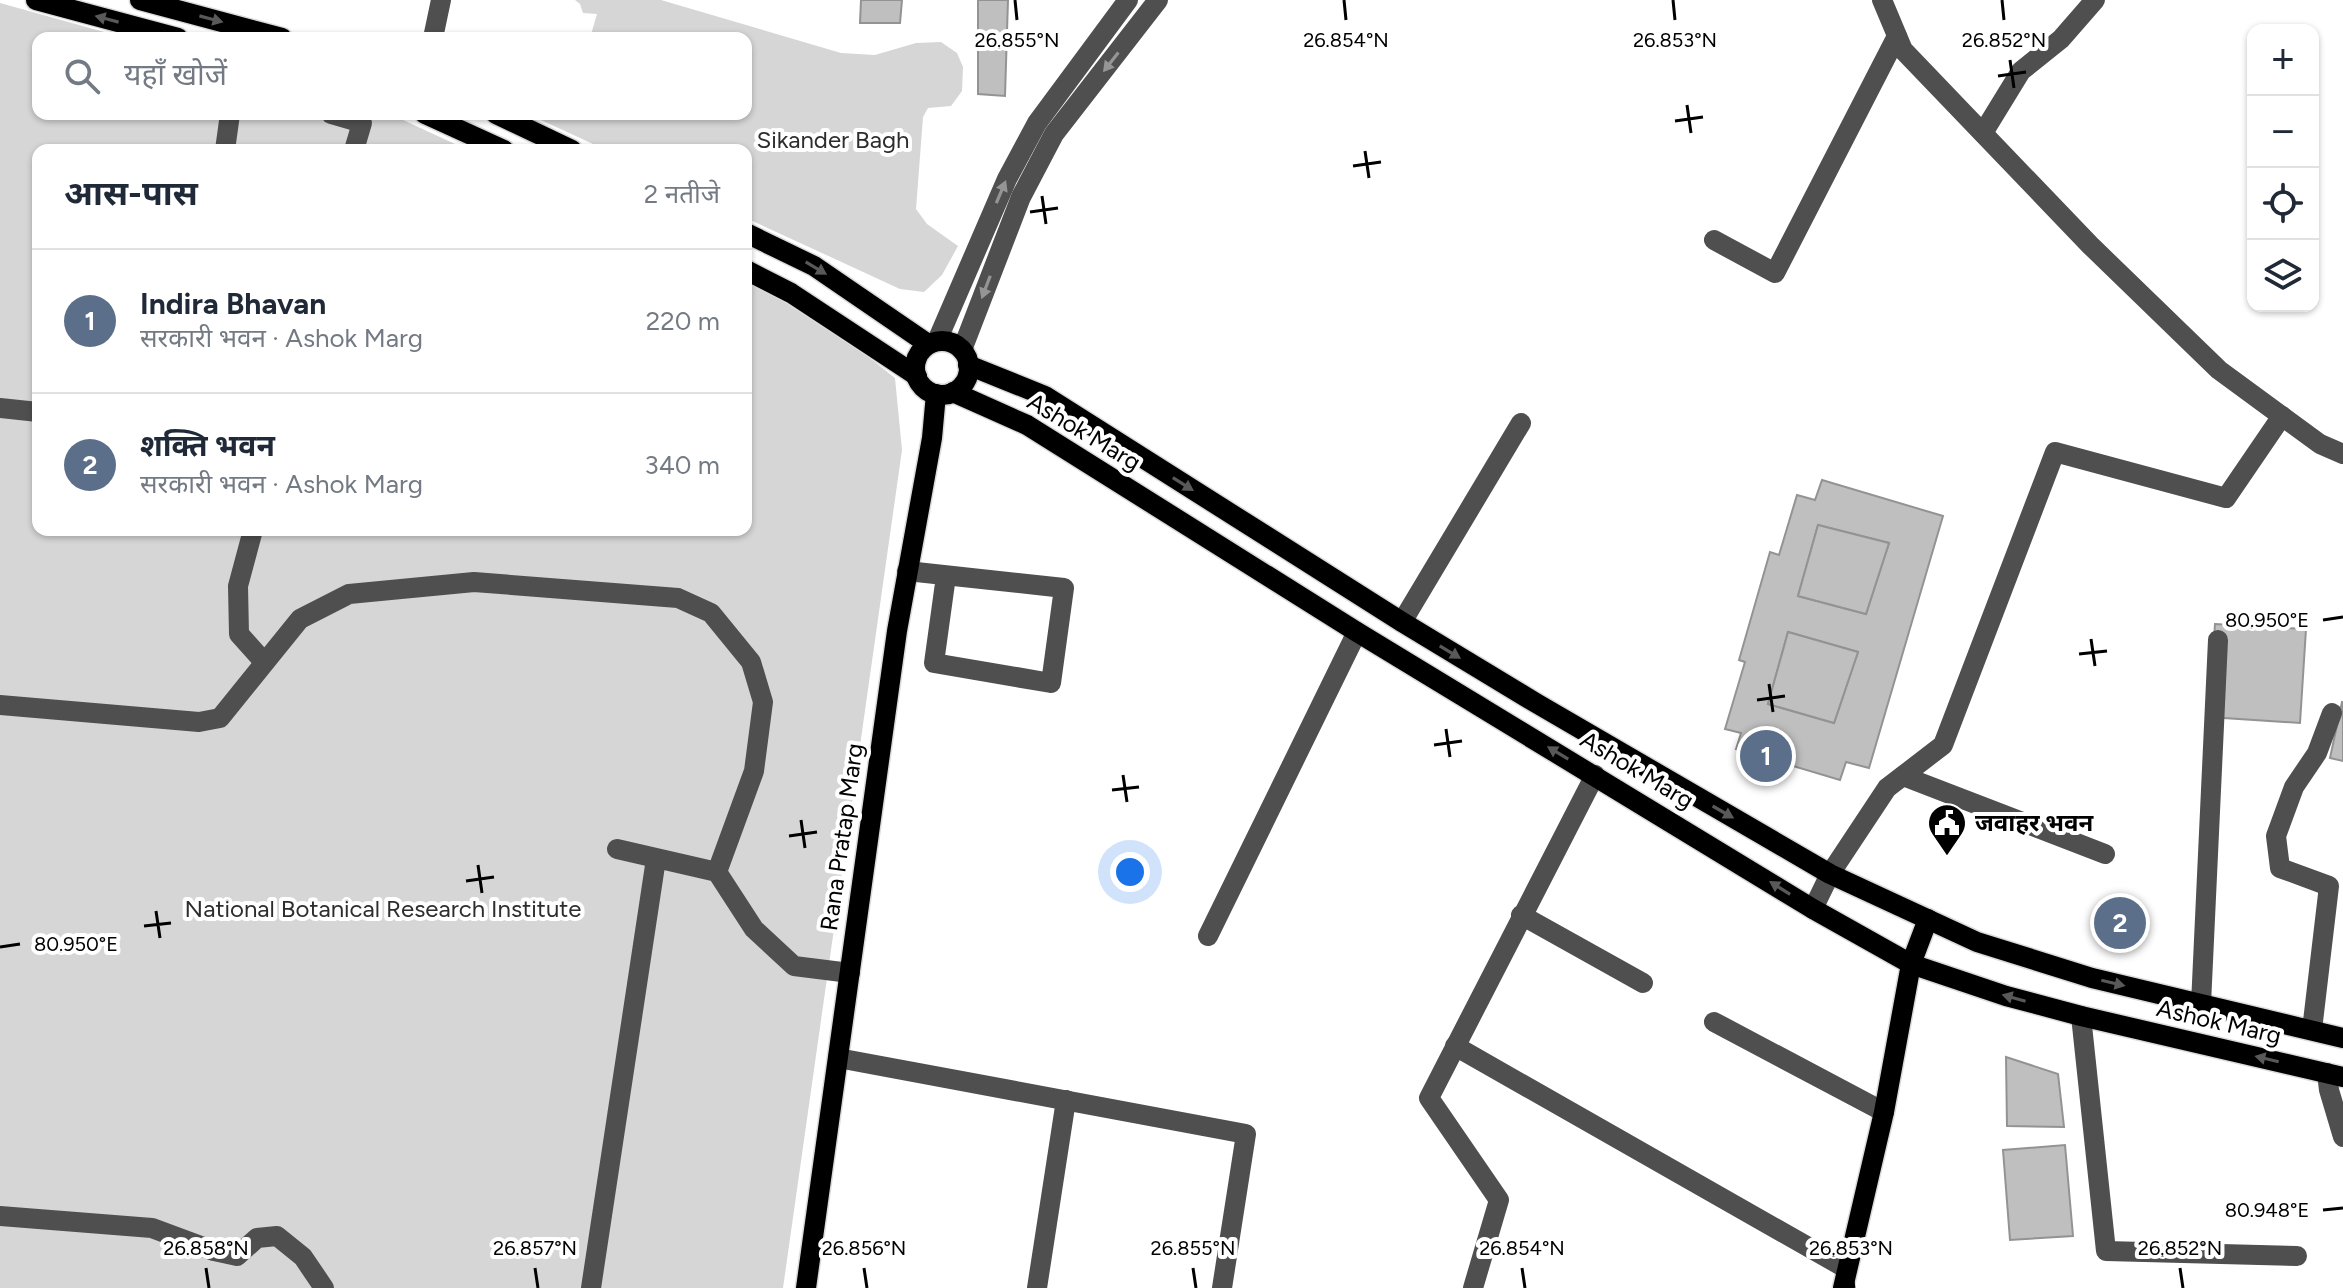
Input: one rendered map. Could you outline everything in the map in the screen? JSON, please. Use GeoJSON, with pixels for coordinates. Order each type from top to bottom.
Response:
{"type":"FeatureCollection","features":[{"type":"Feature","properties":{"kind":"main road"},"geometry":{"type":"LineString","coordinates":[[36,0],[156,32]]}},
{"type":"Feature","properties":{"kind":"main road"},"geometry":{"type":"LineString","coordinates":[[140,0],[260,32]]}},
{"type":"Feature","properties":{"kind":"main road"},"geometry":{"type":"LineString","coordinates":[[438,120],[491,144]]}},
{"type":"Feature","properties":{"kind":"main road"},"geometry":{"type":"LineString","coordinates":[[509,120],[559,144]]}},
{"type":"Feature","properties":{"kind":"main road"},"geometry":{"type":"LineString","coordinates":[[752,236],[814,266],[933,343]]}},
{"type":"Feature","properties":{"kind":"main road"},"geometry":{"type":"LineString","coordinates":[[752,273],[791,293],[917,376]]}},
{"type":"Feature","properties":{"kind":"main road"},"geometry":{"type":"LineString","coordinates":[[946,341],[965,357],[965,381],[945,393],[921,385],[917,376],[917,358],[933,343],[946,341]]}},
{"type":"Feature","properties":{"kind":"main road","name":"Ashok Marg"},"geometry":{"type":"LineString","coordinates":[[965,357],[1045,396],[1402,622],[1830,874],[1977,942],[2092,978],[2343,1038]]}},
{"type":"Feature","properties":{"kind":"main road","name":"Ashok Marg"},"geometry":{"type":"LineString","coordinates":[[945,393],[1027,425],[1357,632],[1813,909],[1911,964],[2006,996],[2081,1016],[2335,1075]]}},
{"type":"Feature","properties":{"kind":"main road","name":"Rana Pratap Marg"},"geometry":{"type":"LineString","coordinates":[[806,1288],[907,571],[932,438],[945,393]]}},
{"type":"Feature","properties":{"kind":"main road"},"geometry":{"type":"LineString","coordinates":[[1845,1278],[1884,1112],[1911,964],[1928,919]]}},
{"type":"Feature","properties":{"kind":"street"},"geometry":{"type":"LineString","coordinates":[[434,32],[441,0]]}},
{"type":"Feature","properties":{"kind":"street"},"geometry":{"type":"LineString","coordinates":[[933,343],[1007,179],[1037,123],[1128,0]]}},
{"type":"Feature","properties":{"kind":"street"},"geometry":{"type":"LineString","coordinates":[[965,357],[1021,197],[1054,134],[1158,0]]}},
{"type":"Feature","properties":{"kind":"street"},"geometry":{"type":"LineString","coordinates":[[1882,0],[1903,50],[2090,245],[2219,370],[2320,444],[2343,454]]}},
{"type":"Feature","properties":{"kind":"street"},"geometry":{"type":"LineString","coordinates":[[1983,133],[2021,71],[2061,39],[2095,0]]}},
{"type":"Feature","properties":{"kind":"street"},"geometry":{"type":"LineString","coordinates":[[1714,240],[1775,273],[1897,36]]}},
{"type":"Feature","properties":{"kind":"street"},"geometry":{"type":"LineString","coordinates":[[226,144],[229,120]]}},
{"type":"Feature","properties":{"kind":"street"},"geometry":{"type":"LineString","coordinates":[[356,144],[362,120]]}},
{"type":"Feature","properties":{"kind":"street"},"geometry":{"type":"LineString","coordinates":[[0,408],[32,411]]}},
{"type":"Feature","properties":{"kind":"street"},"geometry":{"type":"LineString","coordinates":[[1813,909],[1830,874],[1887,788],[1943,745],[2055,452],[2226,498],[2282,416]]}},
{"type":"Feature","properties":{"kind":"street"},"geometry":{"type":"LineString","coordinates":[[1402,622],[1521,423]]}},
{"type":"Feature","properties":{"kind":"street"},"geometry":{"type":"LineString","coordinates":[[251,536],[238,586],[239,634],[264,662]]}},
{"type":"Feature","properties":{"kind":"street"},"geometry":{"type":"LineString","coordinates":[[907,571],[1064,588],[1051,683],[934,663],[946,576]]}},
{"type":"Feature","properties":{"kind":"street"},"geometry":{"type":"LineString","coordinates":[[0,705],[199,722],[220,718],[300,619],[349,594],[474,582],[678,598],[711,613],[751,662],[763,702],[754,771],[717,872]]}},
{"type":"Feature","properties":{"kind":"street"},"geometry":{"type":"LineString","coordinates":[[1208,936],[1357,632]]}},
{"type":"Feature","properties":{"kind":"street"},"geometry":{"type":"LineString","coordinates":[[2201,1004],[2218,640]]}},
{"type":"Feature","properties":{"kind":"street"},"geometry":{"type":"LineString","coordinates":[[2312,1030],[2329,886],[2280,868],[2276,836],[2294,787],[2317,753],[2332,713]]}},
{"type":"Feature","properties":{"kind":"street"},"geometry":{"type":"LineString","coordinates":[[1473,1288],[1499,1200],[1429,1098],[1595,775]]}},
{"type":"Feature","properties":{"kind":"street"},"geometry":{"type":"LineString","coordinates":[[1903,776],[2105,854]]}},
{"type":"Feature","properties":{"kind":"street"},"geometry":{"type":"LineString","coordinates":[[617,849],[717,872],[754,929],[794,966],[850,973]]}},
{"type":"Feature","properties":{"kind":"street"},"geometry":{"type":"LineString","coordinates":[[591,1288],[656,859]]}},
{"type":"Feature","properties":{"kind":"street"},"geometry":{"type":"LineString","coordinates":[[1521,915],[1643,983]]}},
{"type":"Feature","properties":{"kind":"street"},"geometry":{"type":"LineString","coordinates":[[2081,1016],[2106,1251],[2297,1256]]}},
{"type":"Feature","properties":{"kind":"street"},"geometry":{"type":"LineString","coordinates":[[1714,1022],[1884,1112]]}},
{"type":"Feature","properties":{"kind":"street"},"geometry":{"type":"LineString","coordinates":[[1455,1046],[1845,1278]]}},
{"type":"Feature","properties":{"kind":"street"},"geometry":{"type":"LineString","coordinates":[[838,1058],[1246,1134],[1222,1288]]}},
{"type":"Feature","properties":{"kind":"street"},"geometry":{"type":"LineString","coordinates":[[2335,1075],[2329,1090],[2343,1137]]}},
{"type":"Feature","properties":{"kind":"street"},"geometry":{"type":"LineString","coordinates":[[1037,1288],[1066,1100]]}},
{"type":"Feature","properties":{"kind":"street"},"geometry":{"type":"LineString","coordinates":[[0,1216],[152,1228],[214,1251],[237,1256],[257,1238],[277,1236],[303,1257],[324,1288]]}},
{"type":"Feature","properties":{"kind":"green space","name":"Sikander Bagh"},"geometry":{"type":"Polygon","coordinates":[[[575,0],[661,0],[841,53],[875,55],[916,43],[941,42],[957,53],[963,67],[962,91],[951,106],[928,108],[923,117],[916,209],[927,224],[958,246],[942,275],[924,292],[900,289],[752,221],[752,144],[593,144],[541,120],[752,120],[752,32],[592,32],[597,14],[583,13],[575,0]]]}},
{"type":"Feature","properties":{"kind":"green space","name":"National Botanical Research Institute"},"geometry":{"type":"Polygon","coordinates":[[[0,3],[104,32],[32,32],[32,120],[403,120],[455,144],[32,144],[32,536],[752,536],[752,285],[813,313],[895,378],[902,450],[783,1288],[0,1288],[0,3]]]}},
{"type":"Feature","properties":{"kind":"building"},"geometry":{"type":"Polygon","coordinates":[[[861,0],[902,0],[900,23],[860,23],[861,0]]]}},
{"type":"Feature","properties":{"kind":"building"},"geometry":{"type":"Polygon","coordinates":[[[978,0],[1008,0],[1005,96],[978,94],[978,0]]]}},
{"type":"Feature","properties":{"kind":"building"},"geometry":{"type":"Polygon","coordinates":[[[1822,480],[1943,516],[1869,768],[1846,762],[1840,780],[1736,749],[1741,733],[1725,729],[1745,662],[1739,660],[1770,552],[1779,555],[1797,495],[1815,500],[1822,480]],[[1818,525],[1798,596],[1866,614],[1889,543],[1818,525]],[[1788,632],[1768,704],[1834,723],[1858,652],[1788,632]]]}},
{"type":"Feature","properties":{"kind":"building"},"geometry":{"type":"Polygon","coordinates":[[[1818,525],[1889,543],[1866,614],[1798,596],[1818,525]]]}},
{"type":"Feature","properties":{"kind":"building"},"geometry":{"type":"Polygon","coordinates":[[[2215,624],[2306,629],[2300,723],[2209,717],[2215,624]]]}},
{"type":"Feature","properties":{"kind":"building"},"geometry":{"type":"Polygon","coordinates":[[[1788,632],[1858,652],[1834,723],[1768,704],[1788,632]]]}},
{"type":"Feature","properties":{"kind":"building"},"geometry":{"type":"Polygon","coordinates":[[[2343,702],[2343,761],[2330,758],[2343,702]]]}},
{"type":"Feature","properties":{"kind":"building"},"geometry":{"type":"Polygon","coordinates":[[[2006,1057],[2058,1074],[2064,1127],[2007,1126],[2006,1057]]]}},
{"type":"Feature","properties":{"kind":"building"},"geometry":{"type":"Polygon","coordinates":[[[2065,1145],[2073,1236],[2010,1240],[2003,1150],[2065,1145]]]}},
{"type":"Feature","properties":{"kind":"place","name":"Indira Bhavan"},"geometry":{"type":"Point","coordinates":[1766,756]}},
{"type":"Feature","properties":{"kind":"place","name":"जवाहर भवन"},"geometry":{"type":"Point","coordinates":[1947,857]}},
{"type":"Feature","properties":{"kind":"place","name":"शक्ति भवन"},"geometry":{"type":"Point","coordinates":[2120,923]}}]}
